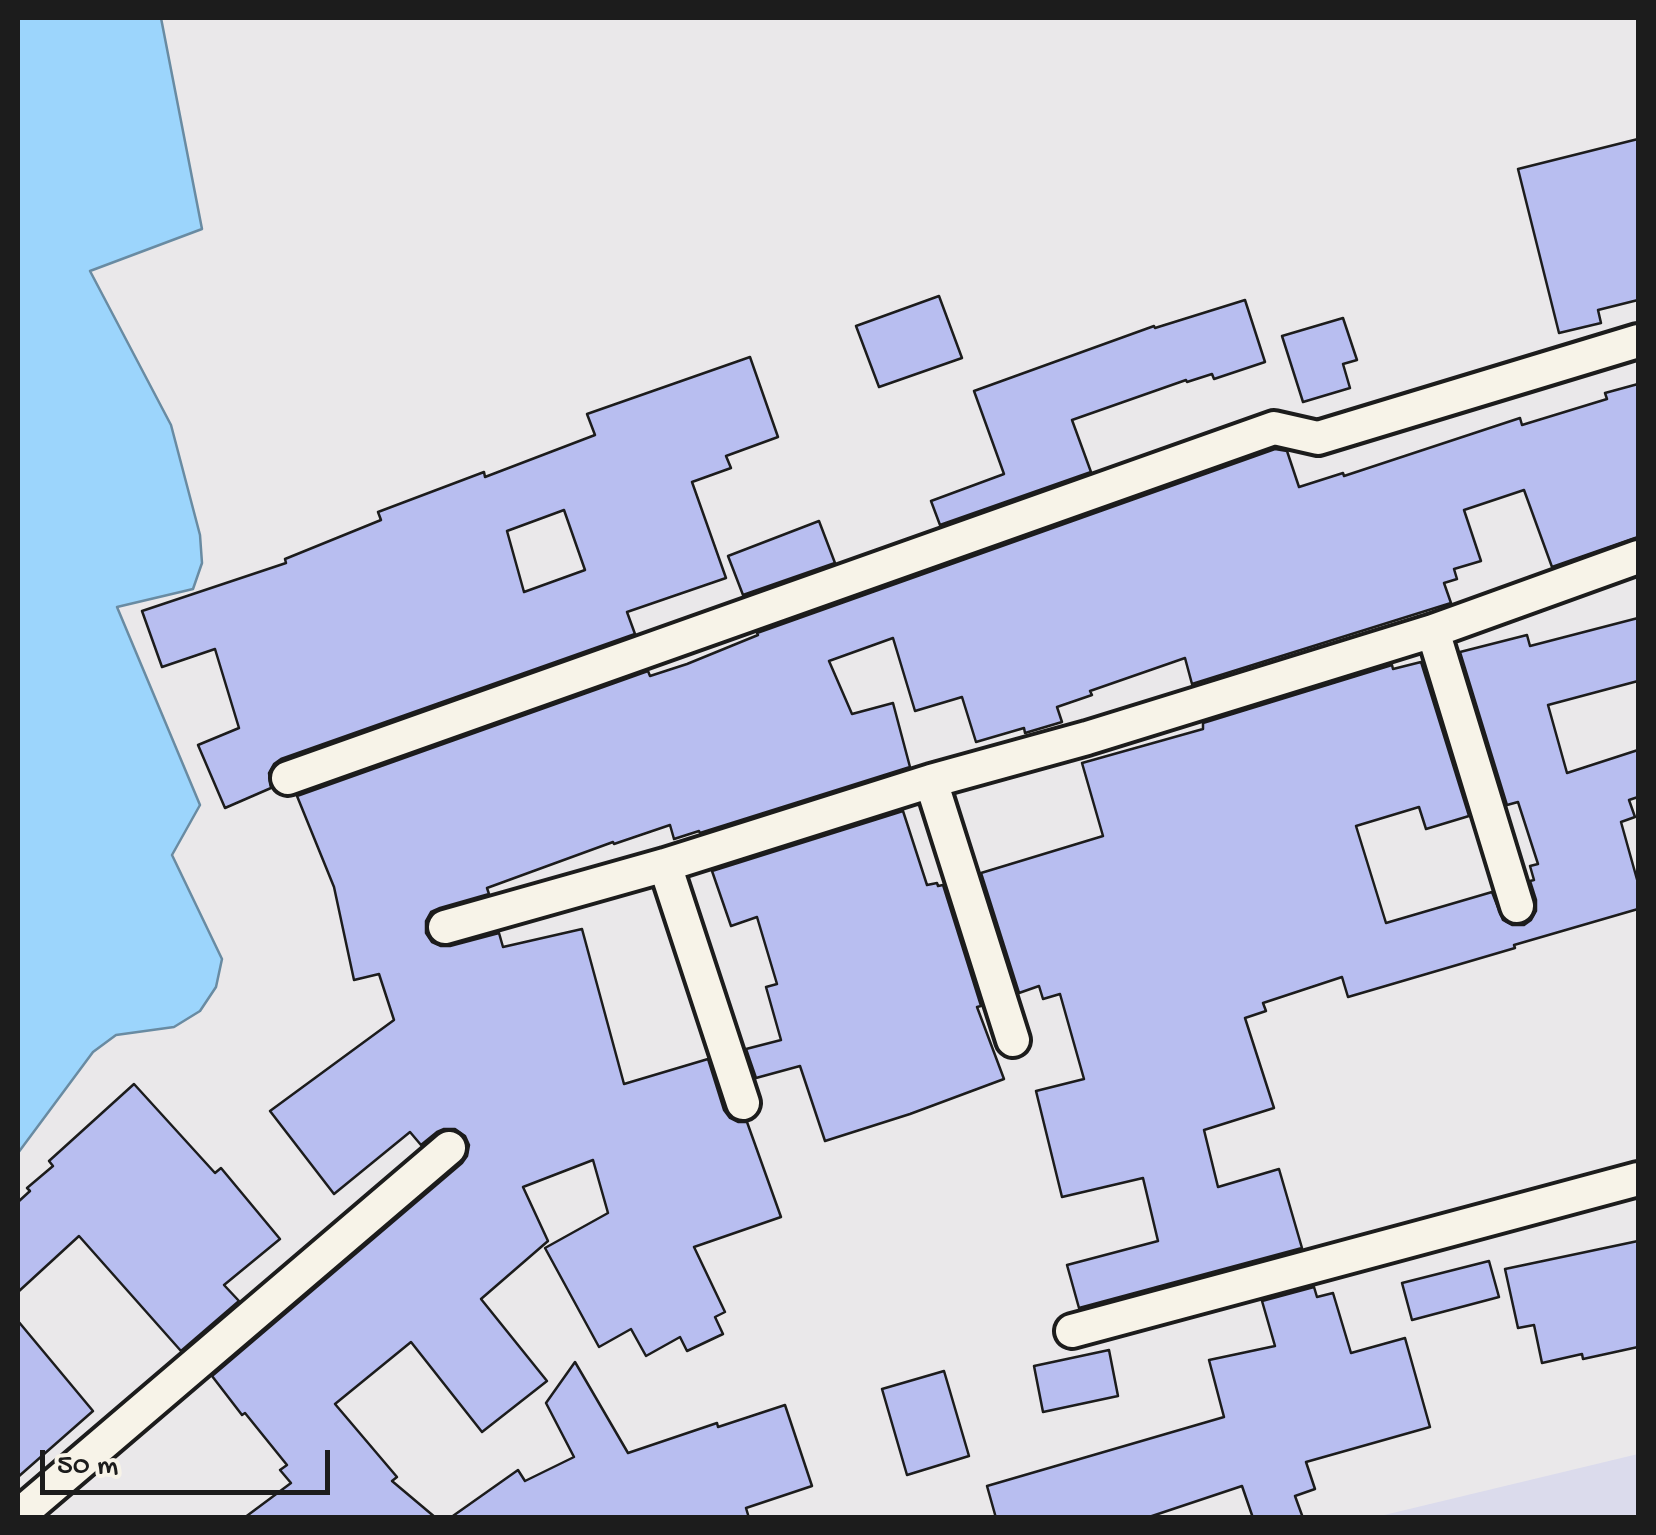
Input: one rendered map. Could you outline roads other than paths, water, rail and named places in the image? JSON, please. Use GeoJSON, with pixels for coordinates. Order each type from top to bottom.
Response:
{"type":"FeatureCollection","features":[{"type":"Feature","properties":{"kind":"street"},"geometry":{"type":"LineString","coordinates":[[288,778],[1274,428],[1318,438],[1638,341]]}},
{"type":"Feature","properties":{"kind":"street"},"geometry":{"type":"LineString","coordinates":[[445,927],[665,865],[1433,632],[1638,557]]}},
{"type":"Feature","properties":{"kind":"street"},"geometry":{"type":"LineString","coordinates":[[1433,632],[1518,906]]}},
{"type":"Feature","properties":{"kind":"street"},"geometry":{"type":"LineString","coordinates":[[931,782],[1013,1040]]}},
{"type":"Feature","properties":{"kind":"street"},"geometry":{"type":"LineString","coordinates":[[665,865],[743,1104]]}},
{"type":"Feature","properties":{"kind":"street"},"geometry":{"type":"LineString","coordinates":[[18,1516],[449,1148]]}},
{"type":"Feature","properties":{"kind":"street"},"geometry":{"type":"LineString","coordinates":[[1072,1331],[1638,1179]]}},
{"type":"Feature","properties":{"kind":"water"},"geometry":{"type":"Polygon","coordinates":[[[18,18],[161,18],[202,229],[90,271],[171,425],[200,535],[202,563],[193,589],[117,607],[200,805],[172,855],[222,959],[216,987],[200,1011],[174,1027],[116,1035],[93,1052],[18,1153],[18,18]]]}}]}
